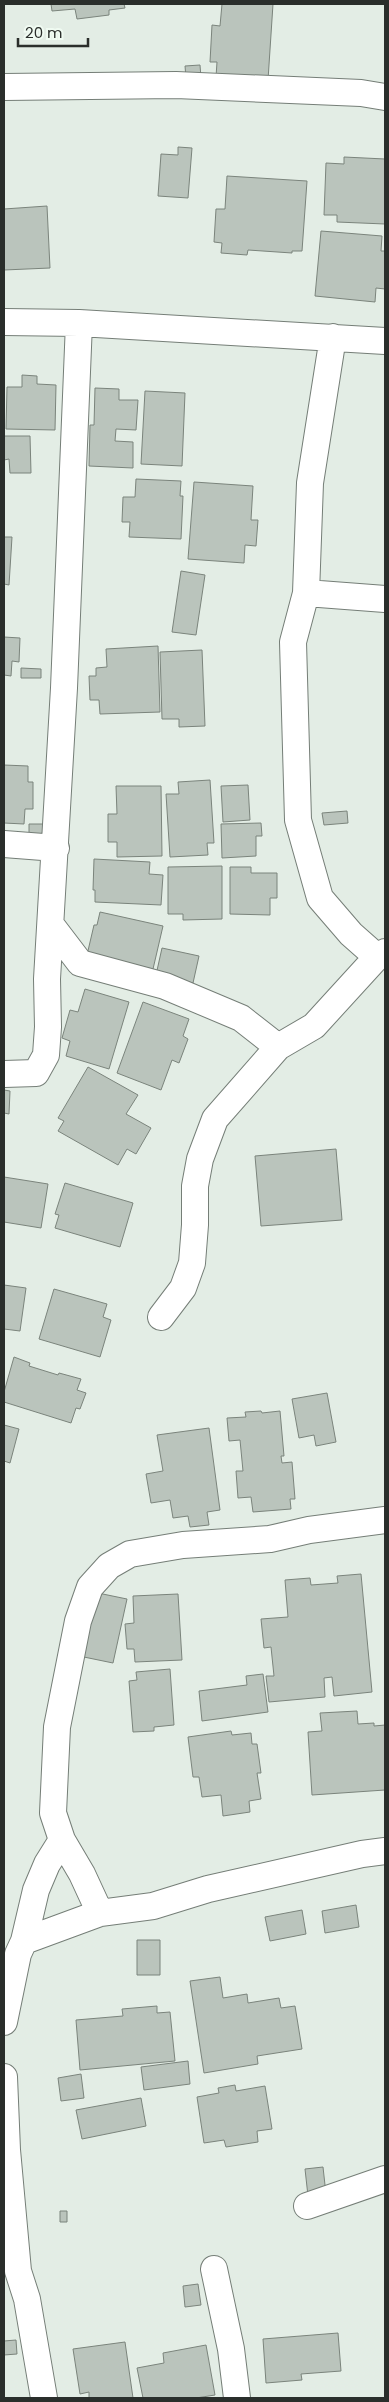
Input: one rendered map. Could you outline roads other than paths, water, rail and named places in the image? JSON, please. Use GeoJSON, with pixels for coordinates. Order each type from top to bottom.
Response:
{"type":"FeatureCollection","features":[{"type":"Feature","properties":{"kind":"street"},"geometry":{"type":"LineString","coordinates":[[4,87],[176,85],[361,94],[385,97]]}},
{"type":"Feature","properties":{"kind":"street"},"geometry":{"type":"LineString","coordinates":[[4,322],[79,323],[385,340]]}},
{"type":"Feature","properties":{"kind":"street"},"geometry":{"type":"LineString","coordinates":[[4,1074],[36,1073],[46,1055],[47,979],[56,848],[79,323]]}},
{"type":"Feature","properties":{"kind":"street"},"geometry":{"type":"LineString","coordinates":[[161,1317],[184,1288],[192,1263],[195,1225],[195,1186],[200,1159],[215,1118],[278,1047],[314,1026],[381,954],[351,934],[320,898],[298,820],[293,642],[306,593],[310,483],[333,338]]}},
{"type":"Feature","properties":{"kind":"street"},"geometry":{"type":"LineString","coordinates":[[306,593],[385,599]]}},
{"type":"Feature","properties":{"kind":"street"},"geometry":{"type":"LineString","coordinates":[[4,844],[56,848]]}},
{"type":"Feature","properties":{"kind":"street"},"geometry":{"type":"LineString","coordinates":[[51,925],[80,963],[165,986],[241,1018],[278,1047]]}},
{"type":"Feature","properties":{"kind":"street"},"geometry":{"type":"LineString","coordinates":[[47,979],[80,963]]}},
{"type":"Feature","properties":{"kind":"street"},"geometry":{"type":"LineString","coordinates":[[100,1913],[82,1874],[62,1840],[53,1813],[57,1727],[63,1690],[78,1621],[90,1587],[109,1566],[130,1554],[184,1545],[270,1539],[309,1530],[385,1520]]}},
{"type":"Feature","properties":{"kind":"street"},"geometry":{"type":"LineString","coordinates":[[4,2022],[18,1954],[24,1941],[36,1890],[47,1864],[62,1840]]}},
{"type":"Feature","properties":{"kind":"street"},"geometry":{"type":"LineString","coordinates":[[24,1941],[100,1913],[153,1906],[208,1889],[362,1854],[385,1851]]}},
{"type":"Feature","properties":{"kind":"street"},"geometry":{"type":"LineString","coordinates":[[4,2077],[7,2150],[18,2271],[30,2316],[44,2398]]}},
{"type":"Feature","properties":{"kind":"street"},"geometry":{"type":"LineString","coordinates":[[307,2206],[385,2179]]}},
{"type":"Feature","properties":{"kind":"street"},"geometry":{"type":"LineString","coordinates":[[214,2269],[231,2349],[237,2398]]}}]}
